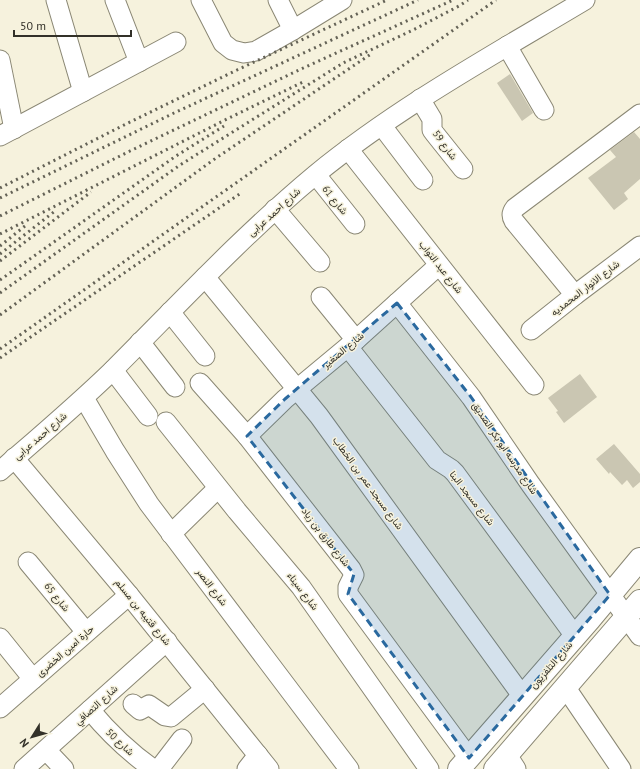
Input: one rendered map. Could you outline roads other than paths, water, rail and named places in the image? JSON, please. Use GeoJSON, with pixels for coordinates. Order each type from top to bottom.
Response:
{"type":"FeatureCollection","features":[{"type":"Feature","properties":{"kind":"main road","name":"شارع التلفزيون"},"geometry":{"type":"LineString","coordinates":[[464,764],[640,559]]}},
{"type":"Feature","properties":{"kind":"main road"},"geometry":{"type":"LineString","coordinates":[[506,764],[566,688],[633,609]]}},
{"type":"Feature","properties":{"kind":"main road"},"geometry":{"type":"LineString","coordinates":[[590,619],[607,640]]}},
{"type":"Feature","properties":{"kind":"street"},"geometry":{"type":"LineString","coordinates":[[56,0],[83,92]]}},
{"type":"Feature","properties":{"kind":"street"},"geometry":{"type":"LineString","coordinates":[[115,0],[139,62]]}},
{"type":"Feature","properties":{"kind":"street"},"geometry":{"type":"LineString","coordinates":[[200,0],[223,43],[232,50],[244,53],[256,51],[342,0]]}},
{"type":"Feature","properties":{"kind":"street"},"geometry":{"type":"LineString","coordinates":[[278,0],[293,30]]}},
{"type":"Feature","properties":{"kind":"street","name":"شارع احمد عرابى"},"geometry":{"type":"LineString","coordinates":[[0,471],[84,398],[205,277],[275,210],[316,175],[348,150],[420,99],[585,0]]}},
{"type":"Feature","properties":{"kind":"street"},"geometry":{"type":"LineString","coordinates":[[0,60],[7,132],[176,42]]}},
{"type":"Feature","properties":{"kind":"street"},"geometry":{"type":"LineString","coordinates":[[507,46],[544,110]]}},
{"type":"Feature","properties":{"kind":"street","name":"شارع 59"},"geometry":{"type":"LineString","coordinates":[[420,99],[432,119],[432,130],[463,169]]}},
{"type":"Feature","properties":{"kind":"street"},"geometry":{"type":"LineString","coordinates":[[574,295],[514,221],[512,212],[515,208],[640,114]]}},
{"type":"Feature","properties":{"kind":"street"},"geometry":{"type":"LineString","coordinates":[[382,126],[423,180]]}},
{"type":"Feature","properties":{"kind":"street","name":"شارع عبد التواب"},"geometry":{"type":"LineString","coordinates":[[348,150],[534,385]]}},
{"type":"Feature","properties":{"kind":"street","name":"شارع 61"},"geometry":{"type":"LineString","coordinates":[[316,175],[355,224]]}},
{"type":"Feature","properties":{"kind":"street"},"geometry":{"type":"LineString","coordinates":[[275,210],[320,262]]}},
{"type":"Feature","properties":{"kind":"street","name":"شارع الانوار المحمديه"},"geometry":{"type":"LineString","coordinates":[[531,330],[574,295],[640,246]]}},
{"type":"Feature","properties":{"kind":"street","name":"شارع الصغير"},"geometry":{"type":"LineString","coordinates":[[247,436],[273,409],[352,344],[439,265]]}},
{"type":"Feature","properties":{"kind":"street","name":"شارع مسجد عمر بن الخطاب"},"geometry":{"type":"LineString","coordinates":[[205,277],[297,389],[338,442],[523,696]]}},
{"type":"Feature","properties":{"kind":"street","name":"شارع مسجد البنا"},"geometry":{"type":"LineString","coordinates":[[322,297],[352,344],[436,460],[455,473],[575,636]]}},
{"type":"Feature","properties":{"kind":"street","name":"شارع مدرسه ابو بكر الصديق"},"geometry":{"type":"LineString","coordinates":[[397,303],[471,397],[531,485],[610,595],[633,609],[640,636]]}},
{"type":"Feature","properties":{"kind":"street"},"geometry":{"type":"LineString","coordinates":[[170,312],[205,356]]}},
{"type":"Feature","properties":{"kind":"street"},"geometry":{"type":"LineString","coordinates":[[140,342],[175,387]]}},
{"type":"Feature","properties":{"kind":"street"},"geometry":{"type":"LineString","coordinates":[[113,370],[148,416]]}},
{"type":"Feature","properties":{"kind":"street","name":"شارع طارق بن زياد"},"geometry":{"type":"LineString","coordinates":[[200,383],[247,436],[351,569],[354,575],[348,587],[348,594],[464,764]]}},
{"type":"Feature","properties":{"kind":"street","name":"شارع النصر"},"geometry":{"type":"LineString","coordinates":[[84,398],[131,477],[149,504],[349,769]]}},
{"type":"Feature","properties":{"kind":"street","name":"شارع سيناء"},"geometry":{"type":"LineString","coordinates":[[166,422],[218,488],[301,587],[429,769]]}},
{"type":"Feature","properties":{"kind":"street","name":"شارع قتيبه بن مسلم"},"geometry":{"type":"LineString","coordinates":[[14,458],[167,641],[205,689],[258,764]]}},
{"type":"Feature","properties":{"kind":"street"},"geometry":{"type":"LineString","coordinates":[[172,534],[218,488]]}},
{"type":"Feature","properties":{"kind":"street","name":"شارع 65"},"geometry":{"type":"LineString","coordinates":[[28,562],[86,632]]}},
{"type":"Feature","properties":{"kind":"street","name":"حارة امين الخضرى"},"geometry":{"type":"LineString","coordinates":[[0,708],[130,595]]}},
{"type":"Feature","properties":{"kind":"street"},"geometry":{"type":"LineString","coordinates":[[0,638],[33,679]]}},
{"type":"Feature","properties":{"kind":"street","name":"شارع التصافي"},"geometry":{"type":"LineString","coordinates":[[24,769],[167,641]]}},
{"type":"Feature","properties":{"kind":"street"},"geometry":{"type":"LineString","coordinates":[[566,688],[621,769]]}},
{"type":"Feature","properties":{"kind":"street"},"geometry":{"type":"LineString","coordinates":[[133,704],[140,710],[149,705],[165,716],[171,716],[205,689]]}},
{"type":"Feature","properties":{"kind":"street","name":"شارع 50"},"geometry":{"type":"LineString","coordinates":[[90,710],[121,744],[153,769]]}},
{"type":"Feature","properties":{"kind":"street"},"geometry":{"type":"LineString","coordinates":[[158,769],[182,739]]}},
{"type":"Feature","properties":{"kind":"street"},"geometry":{"type":"LineString","coordinates":[[46,750],[64,769]]}},
{"type":"Feature","properties":{"kind":"railway"},"geometry":{"type":"LineString","coordinates":[[0,188],[237,70],[387,0]]}},
{"type":"Feature","properties":{"kind":"railway"},"geometry":{"type":"LineString","coordinates":[[0,198],[174,113],[418,0]]}},
{"type":"Feature","properties":{"kind":"railway"},"geometry":{"type":"LineString","coordinates":[[0,216],[130,151],[301,69],[453,0]]}},
{"type":"Feature","properties":{"kind":"railway"},"geometry":{"type":"LineString","coordinates":[[0,293],[180,165],[343,63],[413,30],[468,0]]}},
{"type":"Feature","properties":{"kind":"railway"},"geometry":{"type":"LineString","coordinates":[[0,349],[496,0]]}},
{"type":"Feature","properties":{"kind":"railway"},"geometry":{"type":"LineString","coordinates":[[0,315],[216,158],[371,54]]}},
{"type":"Feature","properties":{"kind":"railway"},"geometry":{"type":"LineString","coordinates":[[0,234],[303,82]]}},
{"type":"Feature","properties":{"kind":"railway"},"geometry":{"type":"LineString","coordinates":[[0,280],[176,156],[224,126]]}},
{"type":"Feature","properties":{"kind":"railway"},"geometry":{"type":"LineString","coordinates":[[0,261],[91,192]]}},
{"type":"Feature","properties":{"kind":"railway"},"geometry":{"type":"LineString","coordinates":[[0,358],[241,193]]}},
{"type":"Feature","properties":{"kind":"railway"},"geometry":{"type":"LineString","coordinates":[[0,254],[55,211]]}},
{"type":"Feature","properties":{"kind":"railway"},"geometry":{"type":"LineString","coordinates":[[0,246],[25,226]]}}]}
